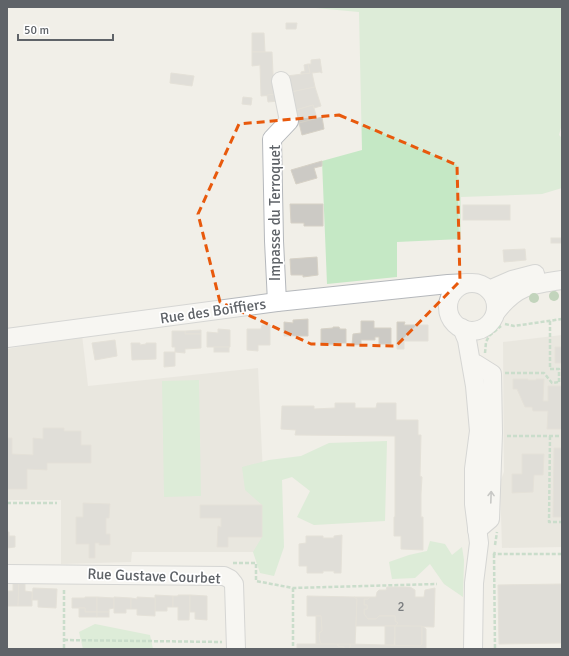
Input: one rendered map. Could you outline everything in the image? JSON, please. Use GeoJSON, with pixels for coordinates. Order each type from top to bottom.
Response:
{"type":"FeatureCollection","features":[{"type":"Feature","properties":{"kind":"street","name":"Impasse du Terroquet"},"geometry":{"type":"LineString","coordinates":[[277,302],[272,139],[288,121],[281,81]]}},
{"type":"Feature","properties":{"kind":"street"},"geometry":{"type":"LineString","coordinates":[[489,290],[526,275],[550,273],[562,274]]}},
{"type":"Feature","properties":{"kind":"street"},"geometry":{"type":"LineString","coordinates":[[501,318],[506,298],[531,285],[562,280]]}},
{"type":"Feature","properties":{"kind":"street","name":"Rue des Boiffiers"},"geometry":{"type":"LineString","coordinates":[[7,338],[277,302],[468,283]]}},
{"type":"Feature","properties":{"kind":"street"},"geometry":{"type":"LineString","coordinates":[[468,283],[479,284],[489,290],[494,298],[501,318],[492,320],[482,329],[471,331],[462,328],[455,323],[449,310],[449,302],[455,291],[463,285],[468,283]]}},
{"type":"Feature","properties":{"kind":"street","name":"Rue des Boiffiers"},"geometry":{"type":"LineString","coordinates":[[419,287],[433,290],[449,302]]}},
{"type":"Feature","properties":{"kind":"street"},"geometry":{"type":"LineString","coordinates":[[462,328],[467,340],[479,430],[474,470],[474,504],[479,543],[474,583],[472,649]]}},
{"type":"Feature","properties":{"kind":"street"},"geometry":{"type":"LineString","coordinates":[[474,386],[482,329]]}},
{"type":"Feature","properties":{"kind":"street"},"geometry":{"type":"LineString","coordinates":[[476,364],[497,376],[493,433],[490,519],[477,530]]}},
{"type":"Feature","properties":{"kind":"street"},"geometry":{"type":"LineString","coordinates":[[474,504],[467,541],[474,583]]}},
{"type":"Feature","properties":{"kind":"street","name":"Rue Gustave Courbet"},"geometry":{"type":"LineString","coordinates":[[7,574],[224,576],[230,579],[234,584],[236,645]]}},
{"type":"Feature","properties":{"kind":"path"},"geometry":{"type":"LineString","coordinates":[[550,321],[550,369],[559,369],[561,382],[552,383],[544,373],[505,373],[497,376],[486,358],[486,342],[489,336],[499,329],[501,318],[514,326],[562,319]]}},
{"type":"Feature","properties":{"kind":"path"},"geometry":{"type":"LineString","coordinates":[[504,436],[562,436]]}},
{"type":"Feature","properties":{"kind":"path"},"geometry":{"type":"LineString","coordinates":[[550,436],[549,522],[562,522]]}},
{"type":"Feature","properties":{"kind":"path"},"geometry":{"type":"LineString","coordinates":[[7,503],[57,503]]}},
{"type":"Feature","properties":{"kind":"path"},"geometry":{"type":"LineString","coordinates":[[494,554],[495,649]]}},
{"type":"Feature","properties":{"kind":"path"},"geometry":{"type":"LineString","coordinates":[[226,563],[256,563],[256,581],[293,588],[437,584]]}},
{"type":"Feature","properties":{"kind":"path"},"geometry":{"type":"LineString","coordinates":[[64,574],[64,649]]}},
{"type":"Feature","properties":{"kind":"path"},"geometry":{"type":"LineString","coordinates":[[293,588],[293,649]]}},
{"type":"Feature","properties":{"kind":"path"},"geometry":{"type":"LineString","coordinates":[[64,640],[236,645]]}},
{"type":"Feature","properties":{"kind":"highlighted area"},"geometry":{"type":"Polygon","coordinates":[[[339,115],[457,165],[460,281],[396,346],[311,344],[220,302],[198,214],[239,124],[339,115]]]}},
{"type":"Feature","properties":{"kind":"shaded area"},"geometry":{"type":"Polygon","coordinates":[[[82,335],[88,386],[258,368],[264,496],[274,552],[132,552],[131,562],[61,564],[61,500],[7,500],[7,349],[82,335]]]}},
{"type":"Feature","properties":{"kind":"shaded area"},"geometry":{"type":"Polygon","coordinates":[[[562,335],[562,547],[502,548],[500,482],[504,472],[503,342],[562,335]]]}},
{"type":"Feature","properties":{"kind":"green space"},"geometry":{"type":"Polygon","coordinates":[[[305,7],[562,7],[562,124],[559,135],[562,138],[562,188],[542,194],[461,197],[461,239],[397,242],[397,277],[327,284],[322,161],[362,150],[359,12],[305,7]]]}},
{"type":"Feature","properties":{"kind":"green space"},"geometry":{"type":"Polygon","coordinates":[[[199,380],[201,496],[164,497],[162,381],[199,380]]]}},
{"type":"Feature","properties":{"kind":"green space"},"geometry":{"type":"Polygon","coordinates":[[[387,441],[385,521],[314,525],[297,517],[310,491],[292,477],[282,480],[284,547],[274,576],[260,573],[253,552],[262,537],[262,505],[245,490],[242,467],[269,460],[301,456],[329,443],[387,441]]]}},
{"type":"Feature","properties":{"kind":"green space"},"geometry":{"type":"Polygon","coordinates":[[[430,541],[445,544],[452,555],[462,547],[464,560],[463,597],[444,584],[430,564],[415,578],[392,579],[389,562],[427,551],[430,541]]]}},
{"type":"Feature","properties":{"kind":"green space"},"geometry":{"type":"Polygon","coordinates":[[[95,624],[150,635],[153,649],[83,649],[79,632],[95,624]]]}},
{"type":"Feature","properties":{"kind":"building"},"geometry":{"type":"Polygon","coordinates":[[[286,23],[297,23],[296,29],[286,29],[286,23]]]}},
{"type":"Feature","properties":{"kind":"building"},"geometry":{"type":"Polygon","coordinates":[[[252,33],[264,33],[265,52],[252,52],[252,33]]]}},
{"type":"Feature","properties":{"kind":"building"},"geometry":{"type":"Polygon","coordinates":[[[252,52],[272,52],[274,95],[261,96],[260,65],[252,66],[252,52]]]}},
{"type":"Feature","properties":{"kind":"building"},"geometry":{"type":"Polygon","coordinates":[[[320,59],[322,73],[312,73],[315,87],[291,92],[287,76],[310,73],[308,64],[311,64],[311,60],[320,59]]]}},
{"type":"Feature","properties":{"kind":"building"},"geometry":{"type":"Polygon","coordinates":[[[308,64],[310,73],[301,74],[301,72],[305,71],[304,65],[308,64]]]}},
{"type":"Feature","properties":{"kind":"building"},"geometry":{"type":"Polygon","coordinates":[[[171,73],[194,76],[192,86],[170,83],[171,73]]]}},
{"type":"Feature","properties":{"kind":"building"},"geometry":{"type":"Polygon","coordinates":[[[315,87],[321,106],[314,108],[313,105],[296,110],[291,92],[315,87]]]}},
{"type":"Feature","properties":{"kind":"building"},"geometry":{"type":"Polygon","coordinates":[[[277,94],[278,101],[268,102],[267,95],[277,94]]]}},
{"type":"Feature","properties":{"kind":"building"},"geometry":{"type":"Polygon","coordinates":[[[243,97],[252,98],[251,105],[242,104],[243,97]]]}},
{"type":"Feature","properties":{"kind":"building"},"geometry":{"type":"Polygon","coordinates":[[[313,105],[316,115],[311,117],[312,120],[299,123],[296,110],[313,105]]]}},
{"type":"Feature","properties":{"kind":"building"},"geometry":{"type":"Polygon","coordinates":[[[322,117],[324,129],[302,135],[299,123],[322,117]]]}},
{"type":"Feature","properties":{"kind":"building"},"geometry":{"type":"Polygon","coordinates":[[[322,161],[322,166],[314,168],[317,178],[296,184],[291,170],[322,161]]]}},
{"type":"Feature","properties":{"kind":"building"},"geometry":{"type":"Polygon","coordinates":[[[290,204],[323,204],[323,226],[304,226],[304,223],[291,223],[290,204]]]}},
{"type":"Feature","properties":{"kind":"building"},"geometry":{"type":"Polygon","coordinates":[[[463,205],[510,205],[510,220],[463,220],[463,205]]]}},
{"type":"Feature","properties":{"kind":"building"},"geometry":{"type":"Polygon","coordinates":[[[551,238],[562,238],[562,243],[551,243],[551,238]]]}},
{"type":"Feature","properties":{"kind":"building"},"geometry":{"type":"Polygon","coordinates":[[[525,249],[526,260],[504,262],[503,250],[525,249]]]}},
{"type":"Feature","properties":{"kind":"building"},"geometry":{"type":"Polygon","coordinates":[[[317,257],[318,275],[303,277],[303,275],[291,275],[290,259],[317,257]]]}},
{"type":"Feature","properties":{"kind":"building"},"geometry":{"type":"Polygon","coordinates":[[[308,319],[308,336],[284,336],[284,322],[293,323],[293,320],[308,319]]]}},
{"type":"Feature","properties":{"kind":"building"},"geometry":{"type":"Polygon","coordinates":[[[361,321],[374,321],[374,328],[391,328],[391,344],[379,344],[379,337],[375,337],[375,340],[361,340],[361,345],[352,345],[353,334],[361,333],[361,321]]]}},
{"type":"Feature","properties":{"kind":"building"},"geometry":{"type":"Polygon","coordinates":[[[397,322],[405,322],[404,325],[428,325],[428,341],[404,341],[404,349],[397,349],[397,322]]]}},
{"type":"Feature","properties":{"kind":"building"},"geometry":{"type":"Polygon","coordinates":[[[262,325],[270,325],[270,345],[258,345],[258,351],[247,350],[247,329],[261,329],[262,325]]]}},
{"type":"Feature","properties":{"kind":"building"},"geometry":{"type":"Polygon","coordinates":[[[333,327],[346,329],[346,343],[321,345],[321,329],[333,327]]]}},
{"type":"Feature","properties":{"kind":"building"},"geometry":{"type":"Polygon","coordinates":[[[218,329],[230,330],[230,347],[207,347],[207,332],[218,333],[218,329]]]}},
{"type":"Feature","properties":{"kind":"building"},"geometry":{"type":"Polygon","coordinates":[[[201,330],[201,334],[185,334],[185,331],[201,330]]]}},
{"type":"Feature","properties":{"kind":"building"},"geometry":{"type":"Polygon","coordinates":[[[172,331],[185,331],[185,334],[201,334],[201,348],[185,349],[185,353],[175,352],[175,347],[172,347],[172,331]]]}},
{"type":"Feature","properties":{"kind":"building"},"geometry":{"type":"Polygon","coordinates":[[[115,340],[117,356],[95,360],[92,343],[115,340]]]}},
{"type":"Feature","properties":{"kind":"building"},"geometry":{"type":"Polygon","coordinates":[[[131,343],[140,343],[140,345],[146,343],[156,343],[156,359],[132,360],[131,343]]]}},
{"type":"Feature","properties":{"kind":"building"},"geometry":{"type":"Polygon","coordinates":[[[214,347],[229,347],[229,352],[214,352],[214,347]]]}},
{"type":"Feature","properties":{"kind":"building"},"geometry":{"type":"Polygon","coordinates":[[[555,347],[562,347],[562,363],[555,363],[555,347]]]}},
{"type":"Feature","properties":{"kind":"building"},"geometry":{"type":"Polygon","coordinates":[[[164,352],[175,352],[175,366],[164,367],[164,352]]]}},
{"type":"Feature","properties":{"kind":"building"},"geometry":{"type":"Polygon","coordinates":[[[513,379],[544,379],[543,401],[548,401],[548,386],[562,386],[562,429],[547,429],[548,411],[533,411],[532,407],[525,407],[517,389],[513,389],[513,379]]]}},
{"type":"Feature","properties":{"kind":"building"},"geometry":{"type":"Polygon","coordinates":[[[335,403],[355,403],[355,408],[376,408],[377,403],[396,403],[396,420],[418,420],[418,435],[421,435],[420,476],[422,477],[421,517],[423,517],[423,550],[401,549],[401,536],[394,536],[395,436],[295,435],[296,430],[281,429],[282,406],[314,406],[314,409],[335,408],[335,403]]]}},
{"type":"Feature","properties":{"kind":"building"},"geometry":{"type":"Polygon","coordinates":[[[43,428],[64,428],[64,431],[81,431],[81,445],[91,445],[91,463],[47,463],[47,470],[27,469],[27,489],[7,489],[7,438],[12,438],[12,454],[33,455],[33,438],[43,439],[43,428]]]}},
{"type":"Feature","properties":{"kind":"building"},"geometry":{"type":"Polygon","coordinates":[[[554,448],[562,448],[562,517],[553,517],[554,448]]]}},
{"type":"Feature","properties":{"kind":"building"},"geometry":{"type":"Polygon","coordinates":[[[522,454],[544,454],[543,475],[534,475],[533,492],[512,493],[512,474],[522,474],[522,454]]]}},
{"type":"Feature","properties":{"kind":"building"},"geometry":{"type":"Polygon","coordinates":[[[83,503],[110,504],[109,518],[106,518],[106,534],[110,534],[110,545],[99,545],[99,543],[95,543],[95,558],[89,558],[89,544],[76,544],[76,517],[83,517],[83,503]]]}},
{"type":"Feature","properties":{"kind":"building"},"geometry":{"type":"Polygon","coordinates":[[[200,505],[262,505],[262,537],[228,537],[228,547],[217,547],[218,526],[221,527],[221,518],[200,518],[200,505]]]}},
{"type":"Feature","properties":{"kind":"building"},"geometry":{"type":"Polygon","coordinates":[[[7,532],[9,532],[9,536],[15,536],[15,547],[7,548],[7,532]]]}},
{"type":"Feature","properties":{"kind":"building"},"geometry":{"type":"Polygon","coordinates":[[[342,535],[341,573],[334,573],[334,571],[323,571],[323,573],[307,573],[307,566],[299,566],[299,544],[306,543],[306,536],[323,536],[323,538],[334,538],[334,536],[342,535]]]}},
{"type":"Feature","properties":{"kind":"building"},"geometry":{"type":"Polygon","coordinates":[[[13,580],[19,580],[18,606],[7,606],[7,591],[13,591],[13,580]]]}},
{"type":"Feature","properties":{"kind":"building"},"geometry":{"type":"Polygon","coordinates":[[[19,580],[25,580],[25,591],[32,592],[32,606],[18,606],[19,580]]]}},
{"type":"Feature","properties":{"kind":"building"},"geometry":{"type":"Polygon","coordinates":[[[562,584],[562,643],[499,644],[498,585],[562,584]]]}},
{"type":"Feature","properties":{"kind":"building"},"geometry":{"type":"Polygon","coordinates":[[[387,587],[410,587],[415,590],[415,597],[424,597],[425,590],[435,588],[434,627],[395,626],[398,623],[395,621],[395,616],[379,616],[376,619],[368,619],[364,614],[364,609],[367,609],[367,605],[364,605],[364,599],[376,597],[379,590],[386,590],[387,587]]]}},
{"type":"Feature","properties":{"kind":"building"},"geometry":{"type":"Polygon","coordinates":[[[33,588],[57,589],[56,608],[38,607],[38,600],[32,600],[33,588]]]}},
{"type":"Feature","properties":{"kind":"building"},"geometry":{"type":"Polygon","coordinates":[[[155,595],[173,596],[173,607],[167,607],[167,611],[155,611],[155,595]]]}},
{"type":"Feature","properties":{"kind":"building"},"geometry":{"type":"Polygon","coordinates":[[[190,595],[189,620],[178,620],[178,607],[173,607],[173,596],[190,595]]]}},
{"type":"Feature","properties":{"kind":"building"},"geometry":{"type":"Polygon","coordinates":[[[190,595],[207,596],[207,620],[195,619],[195,612],[190,612],[190,595]]]}},
{"type":"Feature","properties":{"kind":"building"},"geometry":{"type":"Polygon","coordinates":[[[307,596],[354,597],[357,599],[355,645],[322,644],[320,642],[319,633],[322,631],[321,616],[307,616],[307,596]]]}},
{"type":"Feature","properties":{"kind":"building"},"geometry":{"type":"Polygon","coordinates":[[[97,597],[97,612],[85,612],[85,608],[72,608],[72,598],[97,597]]]}},
{"type":"Feature","properties":{"kind":"building"},"geometry":{"type":"Polygon","coordinates":[[[97,597],[114,598],[114,608],[109,609],[109,612],[97,612],[97,597]]]}},
{"type":"Feature","properties":{"kind":"building"},"geometry":{"type":"Polygon","coordinates":[[[114,597],[131,598],[131,609],[126,609],[126,613],[114,613],[114,597]]]}},
{"type":"Feature","properties":{"kind":"building"},"geometry":{"type":"Polygon","coordinates":[[[137,597],[155,598],[155,616],[137,615],[137,609],[131,609],[131,598],[137,599],[137,597]]]}},
{"type":"Feature","properties":{"kind":"building"},"geometry":{"type":"Polygon","coordinates":[[[354,597],[370,597],[368,599],[364,599],[364,605],[367,605],[367,609],[364,609],[364,614],[368,619],[376,619],[379,616],[395,616],[395,621],[398,623],[395,626],[356,626],[357,599],[354,597]]]}},
{"type":"Feature","properties":{"kind":"building"},"geometry":{"type":"Polygon","coordinates":[[[79,608],[85,608],[85,612],[97,612],[97,617],[79,617],[79,608]]]}},
{"type":"Feature","properties":{"kind":"building"},"geometry":{"type":"Polygon","coordinates":[[[97,612],[109,612],[109,617],[97,617],[97,612]]]}},
{"type":"Feature","properties":{"kind":"building"},"geometry":{"type":"Polygon","coordinates":[[[316,616],[321,616],[322,631],[319,633],[320,642],[322,644],[316,645],[316,616]]]}},
{"type":"Feature","properties":{"kind":"building"},"geometry":{"type":"Polygon","coordinates":[[[385,626],[395,626],[394,645],[385,645],[385,626]]]}},
{"type":"Feature","properties":{"kind":"building"},"geometry":{"type":"Polygon","coordinates":[[[395,626],[422,626],[422,644],[420,646],[395,646],[395,626]]]}},
{"type":"Feature","properties":{"kind":"building"},"geometry":{"type":"Polygon","coordinates":[[[422,626],[426,629],[426,649],[348,649],[350,644],[420,646],[422,644],[422,626]]]}},
{"type":"Feature","properties":{"kind":"building"},"geometry":{"type":"Polygon","coordinates":[[[297,644],[338,644],[338,646],[344,647],[344,649],[297,649],[297,644]]]}},
{"type":"Feature","properties":{"kind":"building"},"geometry":{"type":"Polygon","coordinates":[[[338,644],[350,644],[350,647],[348,649],[344,649],[344,647],[338,646],[338,644]]]}}]}
